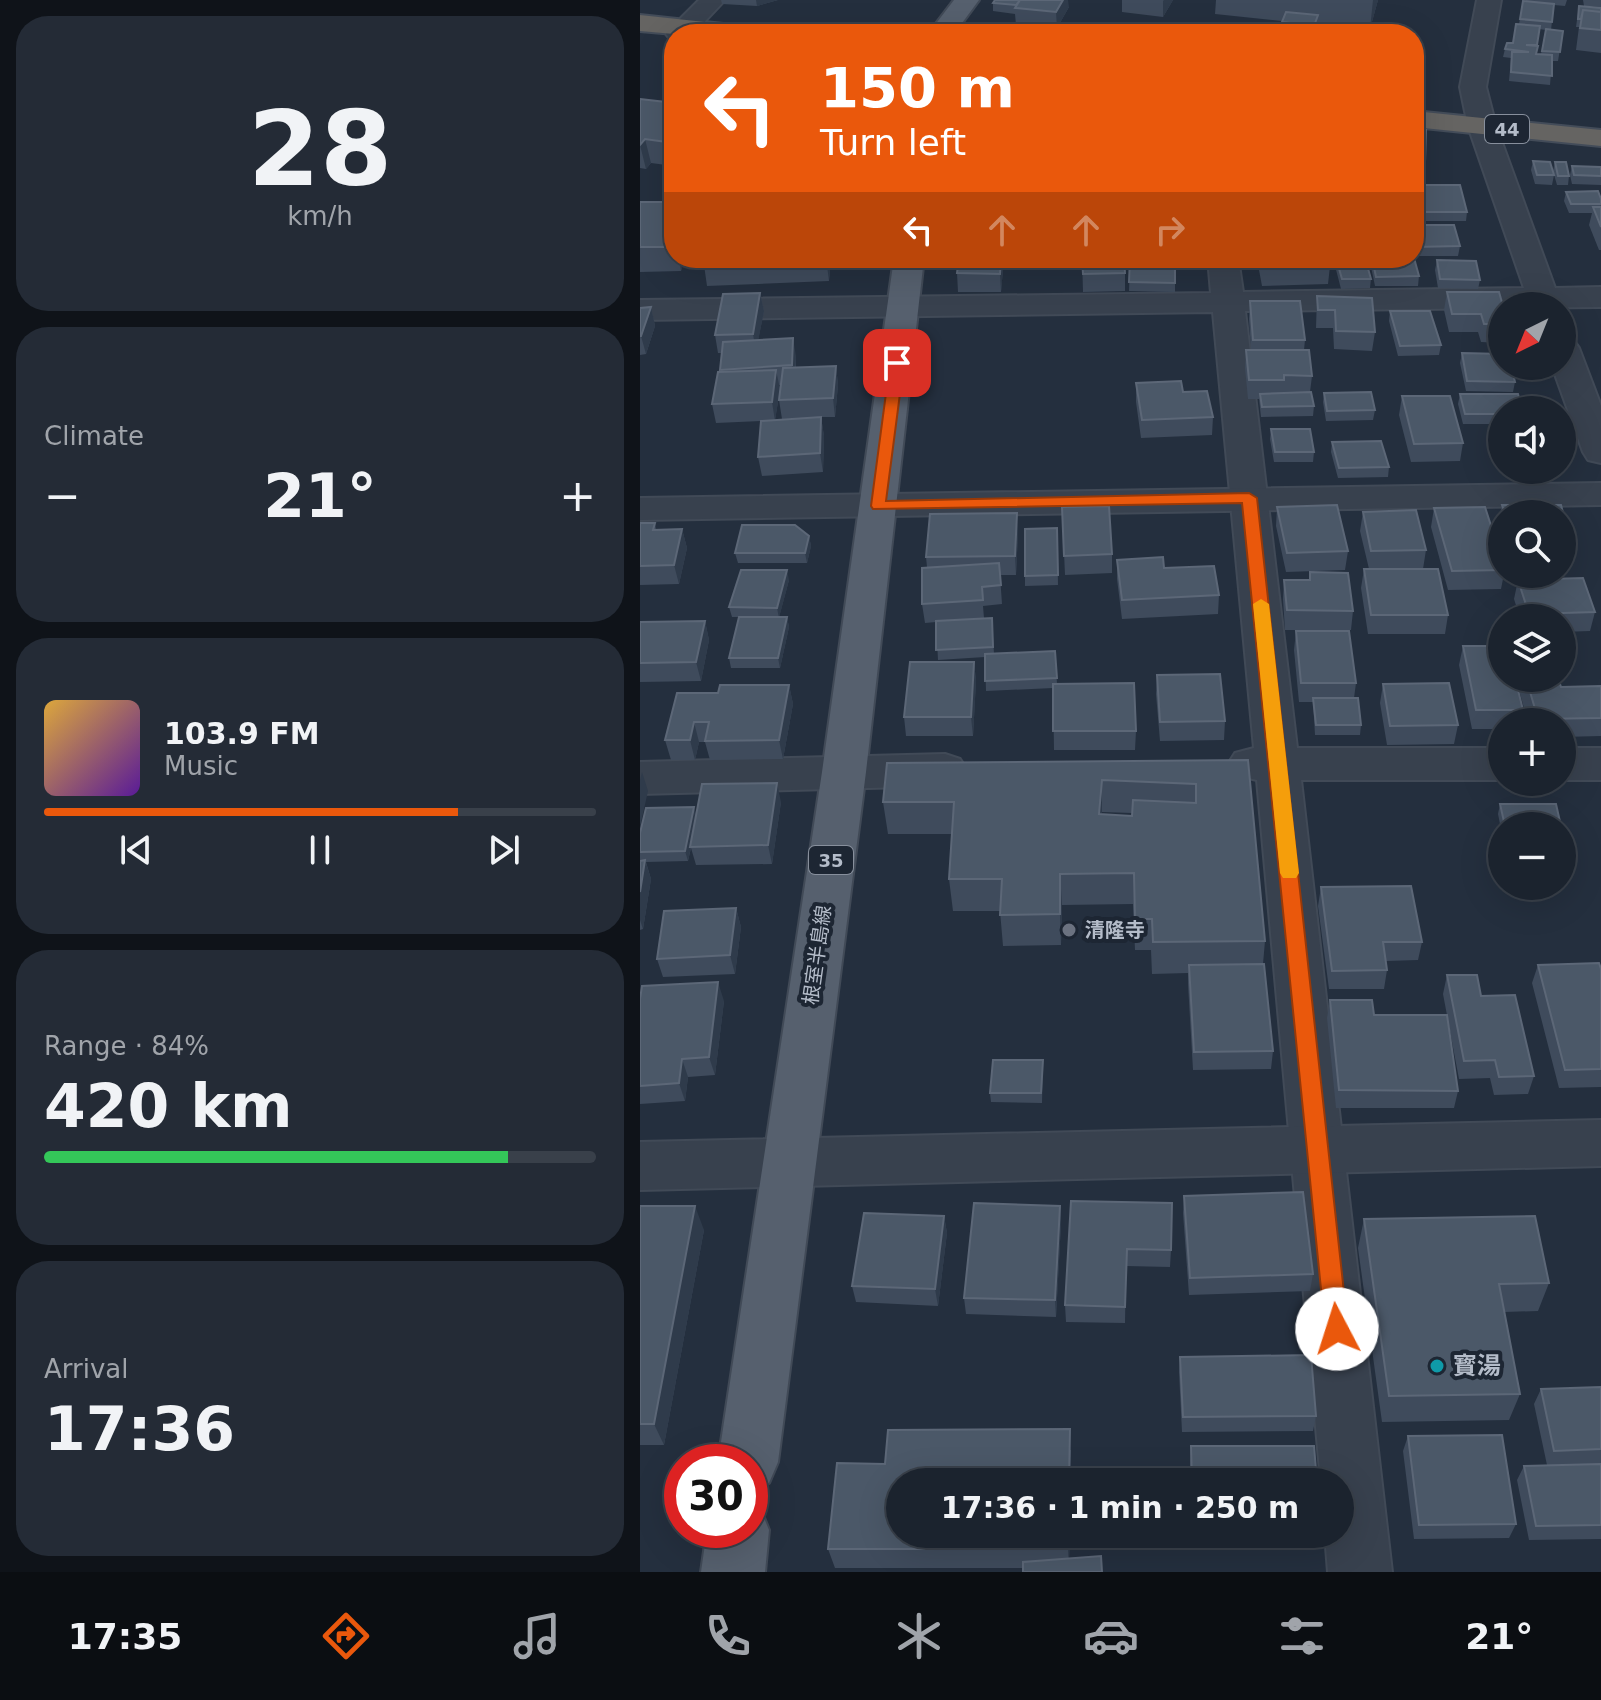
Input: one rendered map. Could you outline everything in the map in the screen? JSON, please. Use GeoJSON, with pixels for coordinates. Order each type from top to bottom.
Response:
{"type":"FeatureCollection","features":[{"type":"Feature","properties":{"kind":"highway"},"geometry":{"type":"LineString","coordinates":[[640,23],[664,32]]}},
{"type":"Feature","properties":{"kind":"highway"},"geometry":{"type":"LineString","coordinates":[[640,41],[664,38]]}},
{"type":"Feature","properties":{"kind":"highway","name":"44"},"geometry":{"type":"LineString","coordinates":[[1424,103],[1480,117],[1601,138]]}},
{"type":"Feature","properties":{"kind":"highway","name":"44"},"geometry":{"type":"LineString","coordinates":[[1424,119],[1601,120]]}},
{"type":"Feature","properties":{"kind":"main road"},"geometry":{"type":"LineString","coordinates":[[949,24],[967,0]]}},
{"type":"Feature","properties":{"kind":"main road","name":"根室半島線"},"geometry":{"type":"LineString","coordinates":[[750,1444],[844,772],[907,268]]}},
{"type":"Feature","properties":{"kind":"main road"},"geometry":{"type":"LineString","coordinates":[[733,1572],[736,1548]]}},
{"type":"Feature","properties":{"kind":"street"},"geometry":{"type":"LineString","coordinates":[[689,24],[713,0]]}},
{"type":"Feature","properties":{"kind":"street"},"geometry":{"type":"LineString","coordinates":[[1489,0],[1473,87],[1480,117],[1541,292]]}},
{"type":"Feature","properties":{"kind":"street"},"geometry":{"type":"LineString","coordinates":[[1225,280],[1319,1147],[1360,1572]]}},
{"type":"Feature","properties":{"kind":"street"},"geometry":{"type":"LineString","coordinates":[[640,310],[901,306],[1225,280],[1488,298]]}},
{"type":"Feature","properties":{"kind":"street"},"geometry":{"type":"LineString","coordinates":[[1576,299],[1601,297]]}},
{"type":"Feature","properties":{"kind":"street"},"geometry":{"type":"LineString","coordinates":[[1574,380],[1601,452]]}},
{"type":"Feature","properties":{"kind":"street"},"geometry":{"type":"LineString","coordinates":[[640,509],[1601,494]]}},
{"type":"Feature","properties":{"kind":"street"},"geometry":{"type":"LineString","coordinates":[[1216,765],[1488,764]]}},
{"type":"Feature","properties":{"kind":"street"},"geometry":{"type":"LineString","coordinates":[[1576,764],[1601,764]]}},
{"type":"Feature","properties":{"kind":"street"},"geometry":{"type":"LineString","coordinates":[[640,778],[983,769]]}},
{"type":"Feature","properties":{"kind":"street"},"geometry":{"type":"LineString","coordinates":[[640,1166],[788,1166],[1319,1147],[1601,1143]]}},
{"type":"Feature","properties":{"kind":"building"},"geometry":{"type":"Polygon","coordinates":[[[995,0],[1020,0],[1016,5],[993,3],[995,0]]]}},
{"type":"Feature","properties":{"kind":"building"},"geometry":{"type":"Polygon","coordinates":[[[1020,0],[1063,0],[1056,12],[1015,8],[1020,0]]]}},
{"type":"Feature","properties":{"kind":"building"},"geometry":{"type":"Polygon","coordinates":[[[1523,1],[1554,4],[1552,22],[1520,19],[1523,1]]]}},
{"type":"Feature","properties":{"kind":"building"},"geometry":{"type":"Polygon","coordinates":[[[1579,6],[1601,8],[1601,12],[1583,10],[1581,19],[1578,19],[1579,6]]]}},
{"type":"Feature","properties":{"kind":"building"},"geometry":{"type":"Polygon","coordinates":[[[1583,10],[1601,12],[1601,30],[1580,28],[1583,10]]]}},
{"type":"Feature","properties":{"kind":"building"},"geometry":{"type":"Polygon","coordinates":[[[1286,12],[1318,15],[1315,24],[1282,22],[1286,12]]]}},
{"type":"Feature","properties":{"kind":"building"},"geometry":{"type":"Polygon","coordinates":[[[1516,24],[1540,26],[1537,45],[1526,45],[1538,46],[1536,54],[1552,55],[1552,76],[1511,72],[1512,52],[1529,52],[1505,49],[1507,43],[1513,43],[1516,24]]]}},
{"type":"Feature","properties":{"kind":"building"},"geometry":{"type":"Polygon","coordinates":[[[1546,29],[1563,31],[1560,52],[1542,51],[1546,29]]]}},
{"type":"Feature","properties":{"kind":"building"},"geometry":{"type":"Polygon","coordinates":[[[640,99],[664,102],[664,142],[645,139],[640,145],[640,99]]]}},
{"type":"Feature","properties":{"kind":"building"},"geometry":{"type":"Polygon","coordinates":[[[1424,130],[1426,130],[1424,162],[1424,130]]]}},
{"type":"Feature","properties":{"kind":"building"},"geometry":{"type":"Polygon","coordinates":[[[1533,161],[1550,162],[1554,175],[1537,175],[1533,161]]]}},
{"type":"Feature","properties":{"kind":"building"},"geometry":{"type":"Polygon","coordinates":[[[1555,162],[1566,162],[1569,176],[1558,176],[1555,162]]]}},
{"type":"Feature","properties":{"kind":"building"},"geometry":{"type":"Polygon","coordinates":[[[1572,166],[1601,167],[1601,176],[1574,175],[1572,166]]]}},
{"type":"Feature","properties":{"kind":"building"},"geometry":{"type":"Polygon","coordinates":[[[1424,185],[1460,185],[1467,212],[1425,212],[1424,185]]]}},
{"type":"Feature","properties":{"kind":"building"},"geometry":{"type":"Polygon","coordinates":[[[1598,191],[1601,204],[1571,204],[1566,192],[1598,191]]]}},
{"type":"Feature","properties":{"kind":"building"},"geometry":{"type":"Polygon","coordinates":[[[640,202],[664,202],[664,247],[640,247],[640,202]]]}},
{"type":"Feature","properties":{"kind":"building"},"geometry":{"type":"Polygon","coordinates":[[[1593,207],[1601,207],[1601,227],[1593,207]]]}},
{"type":"Feature","properties":{"kind":"building"},"geometry":{"type":"Polygon","coordinates":[[[1424,225],[1454,225],[1460,246],[1424,247],[1424,225]]]}},
{"type":"Feature","properties":{"kind":"building"},"geometry":{"type":"Polygon","coordinates":[[[1437,260],[1476,261],[1480,280],[1440,279],[1437,260]]]}},
{"type":"Feature","properties":{"kind":"building"},"geometry":{"type":"Polygon","coordinates":[[[958,268],[1000,268],[1000,274],[957,273],[958,268]]]}},
{"type":"Feature","properties":{"kind":"building"},"geometry":{"type":"Polygon","coordinates":[[[1083,268],[1125,268],[1125,273],[1083,274],[1083,268]]]}},
{"type":"Feature","properties":{"kind":"building"},"geometry":{"type":"Polygon","coordinates":[[[1130,268],[1175,268],[1175,283],[1129,282],[1130,268]]]}},
{"type":"Feature","properties":{"kind":"building"},"geometry":{"type":"Polygon","coordinates":[[[1339,268],[1368,268],[1371,279],[1342,279],[1339,268]]]}},
{"type":"Feature","properties":{"kind":"building"},"geometry":{"type":"Polygon","coordinates":[[[1374,268],[1417,268],[1419,276],[1376,277],[1374,268]]]}},
{"type":"Feature","properties":{"kind":"building"},"geometry":{"type":"Polygon","coordinates":[[[1447,292],[1488,292],[1488,324],[1484,324],[1481,314],[1452,314],[1447,292]]]}},
{"type":"Feature","properties":{"kind":"building"},"geometry":{"type":"Polygon","coordinates":[[[760,293],[753,334],[715,335],[723,294],[760,293]]]}},
{"type":"Feature","properties":{"kind":"building"},"geometry":{"type":"Polygon","coordinates":[[[1317,296],[1372,298],[1375,332],[1336,331],[1335,310],[1318,310],[1317,296]]]}},
{"type":"Feature","properties":{"kind":"building"},"geometry":{"type":"Polygon","coordinates":[[[1250,301],[1300,301],[1305,340],[1253,340],[1250,301]]]}},
{"type":"Feature","properties":{"kind":"building"},"geometry":{"type":"Polygon","coordinates":[[[651,307],[641,336],[640,336],[640,308],[651,307]]]}},
{"type":"Feature","properties":{"kind":"building"},"geometry":{"type":"Polygon","coordinates":[[[1390,311],[1430,311],[1441,345],[1400,346],[1390,311]]]}},
{"type":"Feature","properties":{"kind":"building"},"geometry":{"type":"Polygon","coordinates":[[[793,338],[792,365],[720,370],[723,342],[793,338]]]}},
{"type":"Feature","properties":{"kind":"building"},"geometry":{"type":"Polygon","coordinates":[[[1246,350],[1309,350],[1312,376],[1284,375],[1284,380],[1249,380],[1246,350]]]}},
{"type":"Feature","properties":{"kind":"building"},"geometry":{"type":"Polygon","coordinates":[[[1462,353],[1488,354],[1488,380],[1515,382],[1467,381],[1462,353]]]}},
{"type":"Feature","properties":{"kind":"building"},"geometry":{"type":"Polygon","coordinates":[[[836,366],[833,398],[779,400],[783,368],[836,366]]]}},
{"type":"Feature","properties":{"kind":"building"},"geometry":{"type":"Polygon","coordinates":[[[776,370],[772,402],[712,404],[718,372],[776,370]]]}},
{"type":"Feature","properties":{"kind":"building"},"geometry":{"type":"Polygon","coordinates":[[[1181,381],[1183,392],[1207,391],[1213,417],[1142,420],[1136,383],[1181,381]]]}},
{"type":"Feature","properties":{"kind":"building"},"geometry":{"type":"Polygon","coordinates":[[[1311,392],[1314,406],[1262,407],[1260,394],[1311,392]]]}},
{"type":"Feature","properties":{"kind":"building"},"geometry":{"type":"Polygon","coordinates":[[[1371,392],[1375,410],[1327,411],[1324,393],[1371,392]]]}},
{"type":"Feature","properties":{"kind":"building"},"geometry":{"type":"Polygon","coordinates":[[[1460,394],[1518,394],[1488,396],[1488,414],[1465,414],[1460,394]]]}},
{"type":"Feature","properties":{"kind":"building"},"geometry":{"type":"Polygon","coordinates":[[[1402,396],[1450,396],[1463,443],[1414,444],[1402,396]]]}},
{"type":"Feature","properties":{"kind":"building"},"geometry":{"type":"Polygon","coordinates":[[[821,417],[820,453],[758,457],[761,421],[821,417]]]}},
{"type":"Feature","properties":{"kind":"building"},"geometry":{"type":"Polygon","coordinates":[[[1271,429],[1310,429],[1314,452],[1275,452],[1271,429]]]}},
{"type":"Feature","properties":{"kind":"building"},"geometry":{"type":"Polygon","coordinates":[[[1381,441],[1389,467],[1339,468],[1332,442],[1381,441]]]}},
{"type":"Feature","properties":{"kind":"building"},"geometry":{"type":"Polygon","coordinates":[[[1337,505],[1348,551],[1287,553],[1277,507],[1337,505]]]}},
{"type":"Feature","properties":{"kind":"building"},"geometry":{"type":"Polygon","coordinates":[[[1109,506],[1112,554],[1064,556],[1062,507],[1109,506]]]}},
{"type":"Feature","properties":{"kind":"building"},"geometry":{"type":"Polygon","coordinates":[[[1485,507],[1488,516],[1488,570],[1452,571],[1434,508],[1485,507]]]}},
{"type":"Feature","properties":{"kind":"building"},"geometry":{"type":"Polygon","coordinates":[[[1416,510],[1426,550],[1371,551],[1363,512],[1416,510]]]}},
{"type":"Feature","properties":{"kind":"building"},"geometry":{"type":"Polygon","coordinates":[[[1017,513],[1015,556],[926,557],[930,514],[1017,513]]]}},
{"type":"Feature","properties":{"kind":"building"},"geometry":{"type":"Polygon","coordinates":[[[640,523],[655,523],[653,530],[682,529],[674,565],[640,566],[640,523]]]}},
{"type":"Feature","properties":{"kind":"building"},"geometry":{"type":"Polygon","coordinates":[[[742,525],[795,525],[809,536],[805,553],[735,553],[742,525]]]}},
{"type":"Feature","properties":{"kind":"building"},"geometry":{"type":"Polygon","coordinates":[[[1057,528],[1058,575],[1025,576],[1025,529],[1057,528]]]}},
{"type":"Feature","properties":{"kind":"building"},"geometry":{"type":"Polygon","coordinates":[[[1163,557],[1164,568],[1214,566],[1219,595],[1122,600],[1117,560],[1163,557]]]}},
{"type":"Feature","properties":{"kind":"building"},"geometry":{"type":"Polygon","coordinates":[[[999,563],[1001,585],[982,587],[983,600],[922,604],[922,568],[999,563]]]}},
{"type":"Feature","properties":{"kind":"building"},"geometry":{"type":"Polygon","coordinates":[[[1364,569],[1438,569],[1448,615],[1371,615],[1364,569]]]}},
{"type":"Feature","properties":{"kind":"building"},"geometry":{"type":"Polygon","coordinates":[[[741,570],[787,570],[777,608],[729,607],[741,570]]]}},
{"type":"Feature","properties":{"kind":"building"},"geometry":{"type":"Polygon","coordinates":[[[1310,572],[1348,573],[1353,611],[1287,610],[1284,580],[1310,580],[1310,572]]]}},
{"type":"Feature","properties":{"kind":"building"},"geometry":{"type":"Polygon","coordinates":[[[1576,578],[1583,578],[1595,612],[1576,613],[1576,604],[1526,604],[1521,588],[1576,588],[1576,578]]]}},
{"type":"Feature","properties":{"kind":"building"},"geometry":{"type":"Polygon","coordinates":[[[739,617],[787,617],[778,658],[729,658],[739,617]]]}},
{"type":"Feature","properties":{"kind":"building"},"geometry":{"type":"Polygon","coordinates":[[[992,618],[993,647],[936,650],[936,621],[992,618]]]}},
{"type":"Feature","properties":{"kind":"building"},"geometry":{"type":"Polygon","coordinates":[[[705,621],[696,662],[640,663],[640,622],[705,621]]]}},
{"type":"Feature","properties":{"kind":"building"},"geometry":{"type":"Polygon","coordinates":[[[1296,631],[1349,631],[1356,683],[1301,683],[1296,631]]]}},
{"type":"Feature","properties":{"kind":"building"},"geometry":{"type":"Polygon","coordinates":[[[1463,646],[1488,646],[1488,692],[1518,692],[1522,708],[1476,710],[1463,646]]]}},
{"type":"Feature","properties":{"kind":"building"},"geometry":{"type":"Polygon","coordinates":[[[1055,651],[1057,678],[985,681],[985,654],[1055,651]]]}},
{"type":"Feature","properties":{"kind":"building"},"geometry":{"type":"Polygon","coordinates":[[[910,662],[974,662],[971,717],[904,717],[910,662]]]}},
{"type":"Feature","properties":{"kind":"building"},"geometry":{"type":"Polygon","coordinates":[[[1220,674],[1225,721],[1160,722],[1157,675],[1220,674]]]}},
{"type":"Feature","properties":{"kind":"building"},"geometry":{"type":"Polygon","coordinates":[[[1134,683],[1136,731],[1053,731],[1053,684],[1134,683]]]}},
{"type":"Feature","properties":{"kind":"building"},"geometry":{"type":"Polygon","coordinates":[[[1449,683],[1458,725],[1390,726],[1383,684],[1449,683]]]}},
{"type":"Feature","properties":{"kind":"building"},"geometry":{"type":"Polygon","coordinates":[[[720,685],[789,685],[779,740],[705,741],[709,722],[694,722],[690,740],[665,740],[677,693],[718,693],[720,685]]]}},
{"type":"Feature","properties":{"kind":"building"},"geometry":{"type":"Polygon","coordinates":[[[1601,686],[1601,718],[1576,718],[1576,708],[1535,708],[1530,692],[1576,692],[1576,687],[1601,686]]]}},
{"type":"Feature","properties":{"kind":"building"},"geometry":{"type":"Polygon","coordinates":[[[1313,698],[1358,698],[1361,725],[1316,725],[1313,698]]]}},
{"type":"Feature","properties":{"kind":"building"},"geometry":{"type":"Polygon","coordinates":[[[1248,760],[1265,941],[1153,942],[1152,919],[1135,919],[1134,873],[1060,874],[1060,914],[1000,915],[1002,879],[949,879],[954,802],[883,802],[887,763],[1248,760]],[[1102,780],[1099,814],[1132,816],[1133,800],[1196,803],[1196,784],[1102,780]]]}},
{"type":"Feature","properties":{"kind":"building"},"geometry":{"type":"Polygon","coordinates":[[[777,783],[768,845],[690,847],[702,784],[777,783]]]}},
{"type":"Feature","properties":{"kind":"building"},"geometry":{"type":"Polygon","coordinates":[[[1500,804],[1556,804],[1558,812],[1502,812],[1500,804]]]}},
{"type":"Feature","properties":{"kind":"building"},"geometry":{"type":"Polygon","coordinates":[[[694,807],[685,851],[640,852],[640,833],[646,808],[694,807]]]}},
{"type":"Feature","properties":{"kind":"building"},"geometry":{"type":"Polygon","coordinates":[[[645,860],[640,892],[640,861],[645,860]]]}},
{"type":"Feature","properties":{"kind":"building"},"geometry":{"type":"Polygon","coordinates":[[[1411,886],[1422,942],[1383,942],[1387,970],[1332,971],[1321,887],[1411,886]]]}},
{"type":"Feature","properties":{"kind":"building"},"geometry":{"type":"Polygon","coordinates":[[[736,908],[730,955],[657,959],[664,911],[736,908]]]}},
{"type":"Feature","properties":{"kind":"building"},"geometry":{"type":"Polygon","coordinates":[[[1599,963],[1601,1069],[1565,1070],[1538,965],[1599,963]]]}},
{"type":"Feature","properties":{"kind":"building"},"geometry":{"type":"Polygon","coordinates":[[[1264,964],[1273,1051],[1194,1052],[1189,965],[1264,964]]]}},
{"type":"Feature","properties":{"kind":"building"},"geometry":{"type":"Polygon","coordinates":[[[1447,975],[1477,975],[1481,996],[1515,995],[1534,1076],[1499,1077],[1495,1060],[1464,1061],[1447,975]]]}},
{"type":"Feature","properties":{"kind":"building"},"geometry":{"type":"Polygon","coordinates":[[[718,982],[709,1057],[682,1059],[679,1083],[640,1086],[642,986],[718,982]]]}},
{"type":"Feature","properties":{"kind":"building"},"geometry":{"type":"Polygon","coordinates":[[[1330,1000],[1372,1000],[1374,1015],[1447,1015],[1458,1091],[1339,1090],[1330,1000]]]}},
{"type":"Feature","properties":{"kind":"building"},"geometry":{"type":"Polygon","coordinates":[[[993,1060],[1043,1060],[1041,1093],[990,1093],[993,1060]]]}},
{"type":"Feature","properties":{"kind":"building"},"geometry":{"type":"Polygon","coordinates":[[[1303,1192],[1313,1274],[1190,1278],[1184,1196],[1303,1192]]]}},
{"type":"Feature","properties":{"kind":"building"},"geometry":{"type":"Polygon","coordinates":[[[1071,1201],[1172,1203],[1171,1250],[1127,1249],[1125,1307],[1065,1305],[1071,1201]]]}},
{"type":"Feature","properties":{"kind":"building"},"geometry":{"type":"Polygon","coordinates":[[[974,1203],[1060,1206],[1055,1300],[964,1298],[974,1203]]]}},
{"type":"Feature","properties":{"kind":"building"},"geometry":{"type":"Polygon","coordinates":[[[640,1206],[695,1206],[654,1424],[640,1424],[640,1206]]]}},
{"type":"Feature","properties":{"kind":"building"},"geometry":{"type":"Polygon","coordinates":[[[864,1213],[944,1216],[935,1289],[852,1286],[864,1213]]]}},
{"type":"Feature","properties":{"kind":"building","name":"寳湯"},"geometry":{"type":"Polygon","coordinates":[[[1535,1216],[1549,1283],[1499,1284],[1520,1394],[1389,1396],[1364,1219],[1535,1216]]]}},
{"type":"Feature","properties":{"kind":"building"},"geometry":{"type":"Polygon","coordinates":[[[1311,1355],[1316,1416],[1183,1417],[1180,1357],[1311,1355]]]}},
{"type":"Feature","properties":{"kind":"building"},"geometry":{"type":"Polygon","coordinates":[[[1601,1387],[1601,1449],[1554,1451],[1541,1389],[1601,1387]]]}},
{"type":"Feature","properties":{"kind":"building"},"geometry":{"type":"Polygon","coordinates":[[[1070,1429],[1069,1468],[886,1468],[886,1548],[1068,1549],[828,1549],[837,1463],[885,1464],[888,1430],[1070,1429]]]}},
{"type":"Feature","properties":{"kind":"building"},"geometry":{"type":"Polygon","coordinates":[[[1502,1435],[1516,1524],[1419,1525],[1408,1436],[1502,1435]]]}},
{"type":"Feature","properties":{"kind":"building"},"geometry":{"type":"Polygon","coordinates":[[[1191,1446],[1314,1446],[1316,1468],[1192,1468],[1191,1446]]]}},
{"type":"Feature","properties":{"kind":"building"},"geometry":{"type":"Polygon","coordinates":[[[1601,1464],[1601,1525],[1536,1526],[1524,1466],[1601,1464]]]}},
{"type":"Feature","properties":{"kind":"building"},"geometry":{"type":"Polygon","coordinates":[[[1101,1556],[1102,1572],[1023,1572],[1023,1562],[1101,1556]]]}},
{"type":"Feature","properties":{"kind":"slow traffic"},"geometry":{"type":"LineString","coordinates":[[1261,604],[1290,873]]}},
{"type":"Feature","properties":{"kind":"place","name":"清隆寺"},"geometry":{"type":"Point","coordinates":[1069,930]}},
{"type":"Feature","properties":{"kind":"place","name":"寳湯"},"geometry":{"type":"Point","coordinates":[1437,1366]}},
{"type":"Feature","properties":{"kind":"route"},"geometry":{"type":"LineString","coordinates":[[897,363],[878,506],[1249,498],[1337,1329]]}}]}
